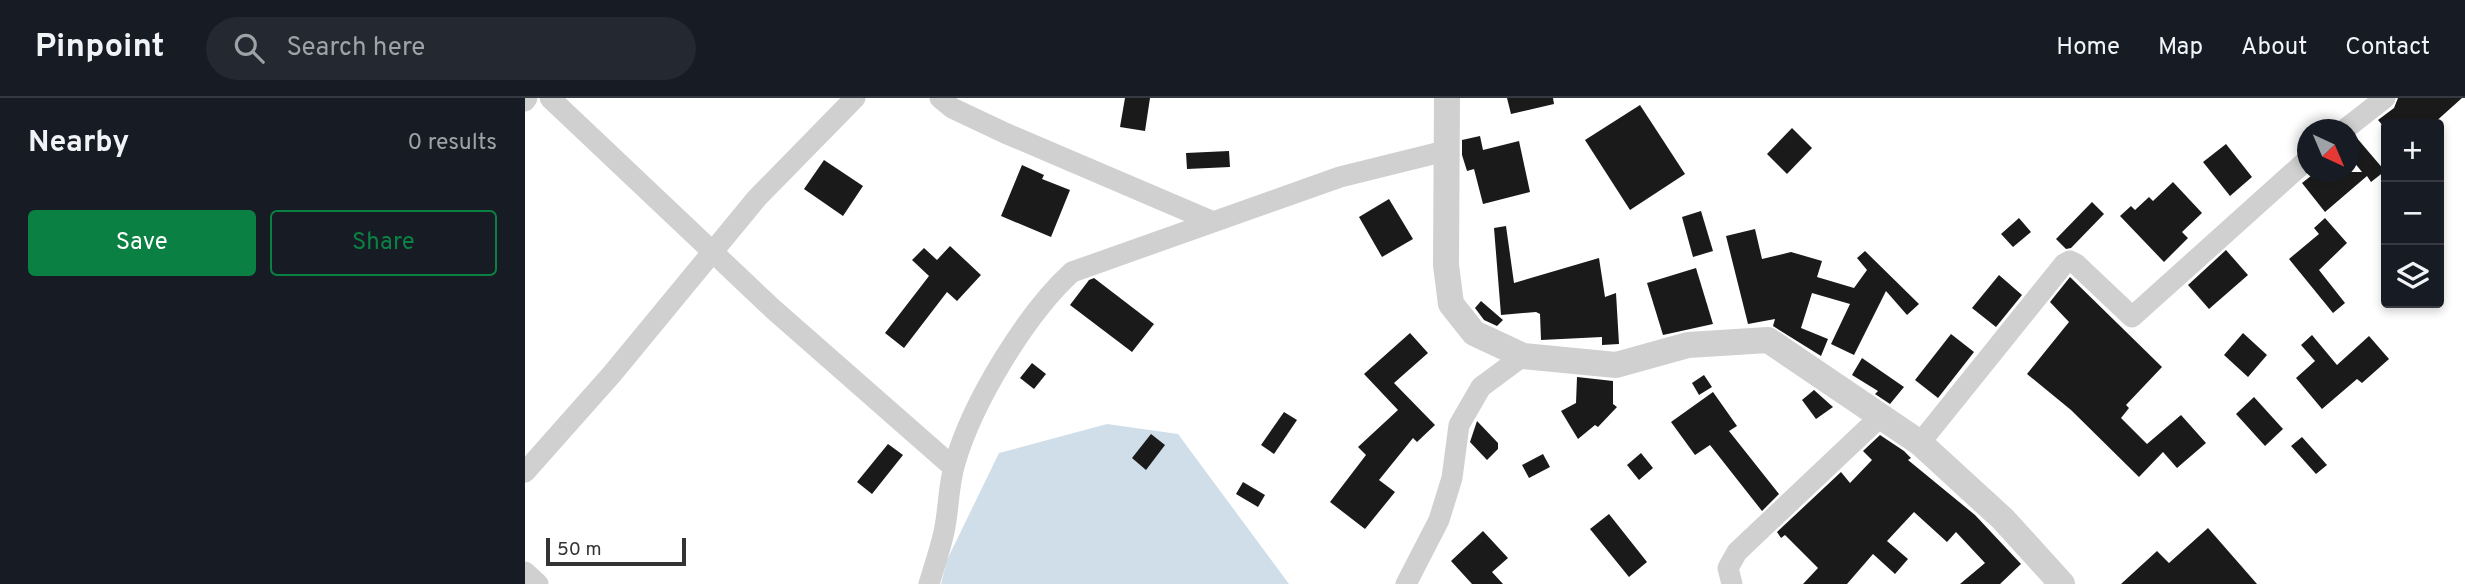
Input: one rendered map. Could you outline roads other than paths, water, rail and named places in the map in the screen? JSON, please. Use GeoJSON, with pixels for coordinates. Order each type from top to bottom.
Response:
{"type":"FeatureCollection","features":[{"type":"Feature","properties":{"kind":"street"},"geometry":{"type":"LineString","coordinates":[[550,98],[773,309],[953,467]]}},
{"type":"Feature","properties":{"kind":"street"},"geometry":{"type":"LineString","coordinates":[[525,472],[621,364],[757,198],[855,98]]}},
{"type":"Feature","properties":{"kind":"street"},"geometry":{"type":"LineString","coordinates":[[1447,98],[1446,265],[1451,304],[1474,333],[1523,356],[1616,365],[1688,345],[1768,340],[1920,443],[2003,519],[2062,584]]}},
{"type":"Feature","properties":{"kind":"street"},"geometry":{"type":"LineString","coordinates":[[2358,119],[2385,98]]}},
{"type":"Feature","properties":{"kind":"street"},"geometry":{"type":"LineString","coordinates":[[952,101],[1210,221]]}},
{"type":"Feature","properties":{"kind":"street"},"geometry":{"type":"LineString","coordinates":[[929,584],[944,533],[953,467],[963,436],[1015,344],[1059,283],[1072,272],[1340,177],[1445,151]]}},
{"type":"Feature","properties":{"kind":"street"},"geometry":{"type":"LineString","coordinates":[[1920,443],[2064,264],[2070,261],[2076,264],[2132,317],[2297,169]]}},
{"type":"Feature","properties":{"kind":"street"},"geometry":{"type":"LineString","coordinates":[[1406,584],[1439,520],[1452,478],[1458,425],[1481,387],[1523,356]]}},
{"type":"Feature","properties":{"kind":"street"},"geometry":{"type":"LineString","coordinates":[[1732,584],[1728,568],[1737,552],[1882,415]]}},
{"type":"Feature","properties":{"kind":"street"},"geometry":{"type":"LineString","coordinates":[[525,572],[538,584]]}}]}
